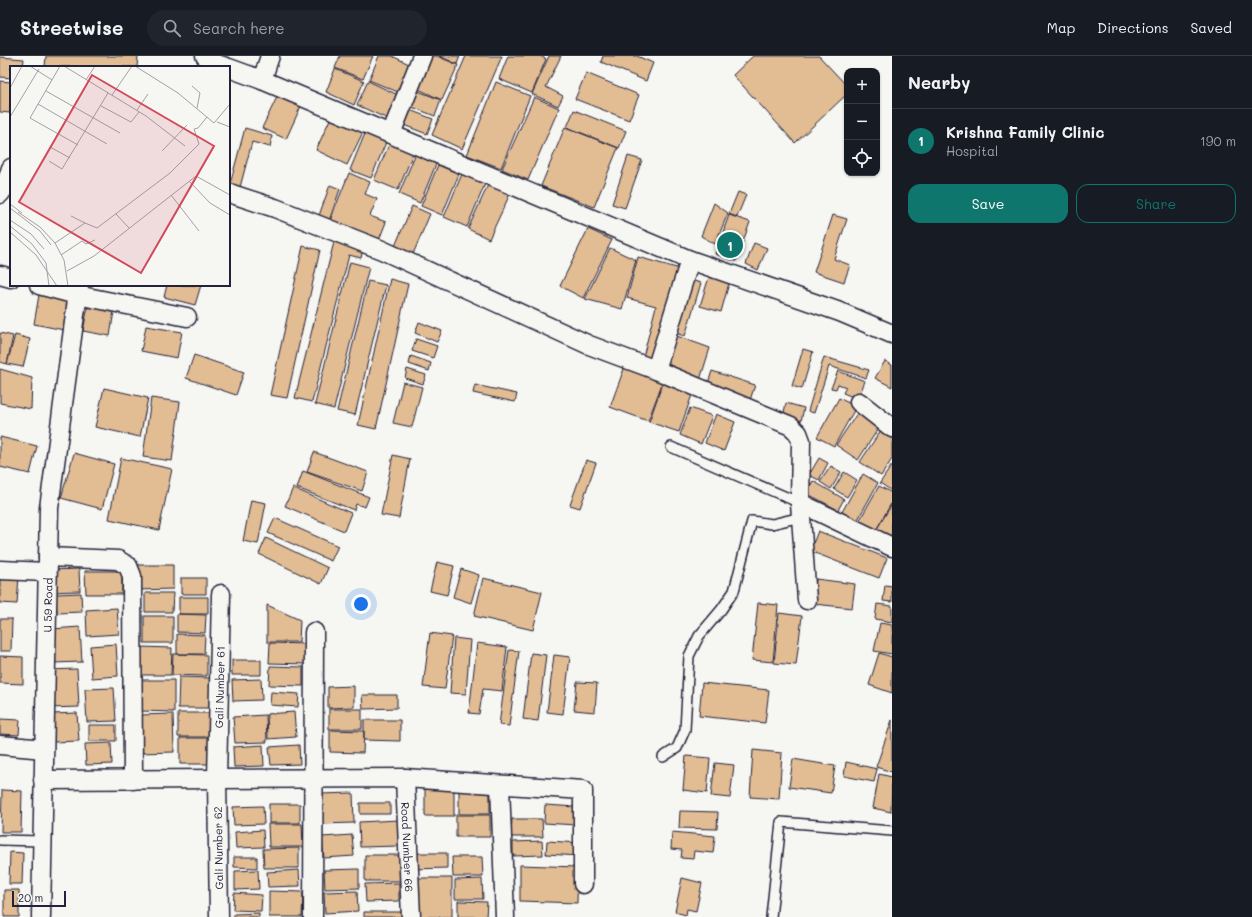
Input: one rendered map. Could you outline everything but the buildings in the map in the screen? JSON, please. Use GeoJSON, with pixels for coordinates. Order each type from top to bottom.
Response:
{"type":"FeatureCollection","features":[{"type":"Feature","properties":{"kind":"street"},"geometry":{"type":"LineString","coordinates":[[205,56],[211,62],[223,66]]}},
{"type":"Feature","properties":{"kind":"street"},"geometry":{"type":"LineString","coordinates":[[262,80],[270,56]]}},
{"type":"Feature","properties":{"kind":"street"},"geometry":{"type":"LineString","coordinates":[[391,134],[422,56]]}},
{"type":"Feature","properties":{"kind":"street"},"geometry":{"type":"LineString","coordinates":[[230,68],[262,80],[690,260],[840,312],[892,334]]}},
{"type":"Feature","properties":{"kind":"street"},"geometry":{"type":"LineString","coordinates":[[0,194],[5,187],[10,171]]}},
{"type":"Feature","properties":{"kind":"street"},"geometry":{"type":"LineString","coordinates":[[230,193],[274,208],[382,250],[589,345],[656,370],[792,426],[798,433],[801,440],[800,510],[807,600]]}},
{"type":"Feature","properties":{"kind":"street"},"geometry":{"type":"LineString","coordinates":[[656,370],[690,260]]}},
{"type":"Feature","properties":{"kind":"street"},"geometry":{"type":"LineString","coordinates":[[0,275],[10,278]]}},
{"type":"Feature","properties":{"kind":"street"},"geometry":{"type":"LineString","coordinates":[[47,286],[78,290],[187,317]]}},
{"type":"Feature","properties":{"kind":"street","name":"U 59 Road"},"geometry":{"type":"LineString","coordinates":[[41,917],[49,508],[78,290]]}},
{"type":"Feature","properties":{"kind":"street"},"geometry":{"type":"LineString","coordinates":[[859,402],[892,428]]}},
{"type":"Feature","properties":{"kind":"street"},"geometry":{"type":"LineString","coordinates":[[800,510],[892,548]]}},
{"type":"Feature","properties":{"kind":"street"},"geometry":{"type":"LineString","coordinates":[[0,570],[118,560],[128,566],[132,576],[133,780]]}},
{"type":"Feature","properties":{"kind":"street","name":"Gali Number 61"},"geometry":{"type":"LineString","coordinates":[[217,779],[221,594]]}},
{"type":"Feature","properties":{"kind":"street"},"geometry":{"type":"LineString","coordinates":[[313,917],[314,632]]}},
{"type":"Feature","properties":{"kind":"street"},"geometry":{"type":"LineString","coordinates":[[0,746],[44,748]]}},
{"type":"Feature","properties":{"kind":"street"},"geometry":{"type":"LineString","coordinates":[[43,780],[405,778],[583,790],[583,884]]}},
{"type":"Feature","properties":{"kind":"street","name":"Road Number 66"},"geometry":{"type":"LineString","coordinates":[[405,778],[411,917]]}},
{"type":"Feature","properties":{"kind":"street","name":"Gali Number 62"},"geometry":{"type":"LineString","coordinates":[[217,779],[219,917]]}},
{"type":"Feature","properties":{"kind":"street"},"geometry":{"type":"LineString","coordinates":[[500,785],[504,917]]}},
{"type":"Feature","properties":{"kind":"lane"},"geometry":{"type":"LineString","coordinates":[[671,447],[800,510]]}},
{"type":"Feature","properties":{"kind":"lane"},"geometry":{"type":"LineString","coordinates":[[663,757],[677,748],[685,730],[689,656],[699,636],[721,610],[734,591],[752,521],[772,524],[800,510]]}},
{"type":"Feature","properties":{"kind":"lane"},"geometry":{"type":"LineString","coordinates":[[771,917],[781,822],[892,831]]}},
{"type":"Feature","properties":{"kind":"lane"},"geometry":{"type":"LineString","coordinates":[[0,840],[42,841]]}},
{"type":"Feature","properties":{"kind":"place","name":"Krishna Family Clinic"},"geometry":{"type":"Point","coordinates":[730,245]}}]}
